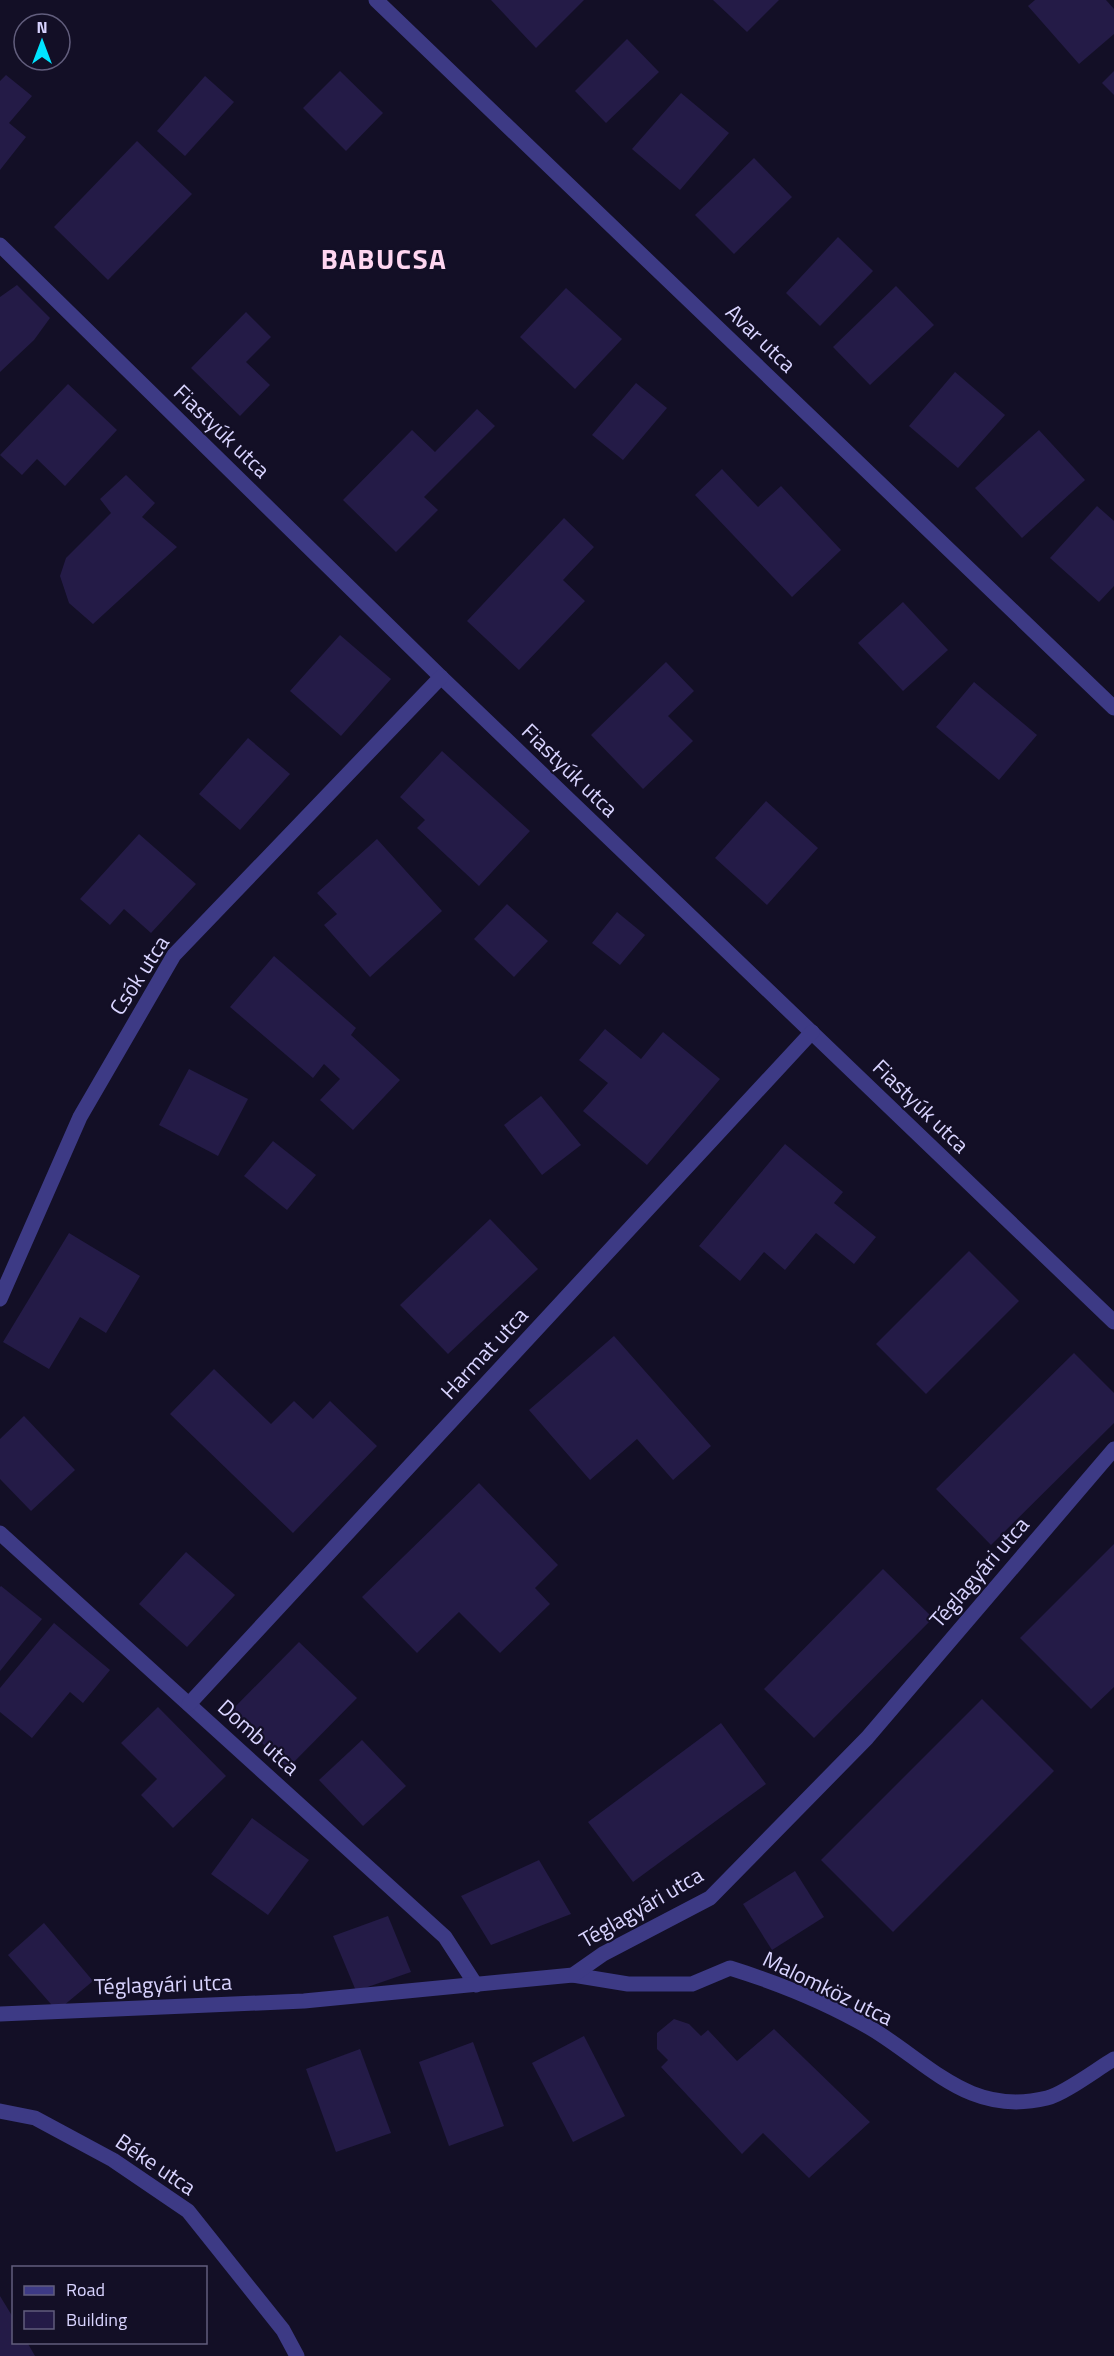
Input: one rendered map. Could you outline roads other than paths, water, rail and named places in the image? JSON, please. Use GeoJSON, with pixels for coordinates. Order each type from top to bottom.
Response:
{"type":"FeatureCollection","features":[{"type":"Feature","properties":{"kind":"street","name":"Avar utca"},"geometry":{"type":"LineString","coordinates":[[376,0],[1114,708]]}},
{"type":"Feature","properties":{"kind":"street","name":"Fiastyúk utca"},"geometry":{"type":"LineString","coordinates":[[0,245],[441,677],[1114,1322]]}},
{"type":"Feature","properties":{"kind":"street","name":"Csók utca"},"geometry":{"type":"LineString","coordinates":[[0,1299],[80,1117],[174,955],[441,677]]}},
{"type":"Feature","properties":{"kind":"street","name":"Harmat utca"},"geometry":{"type":"LineString","coordinates":[[189,1704],[812,1032]]}},
{"type":"Feature","properties":{"kind":"street","name":"Téglagyári utca"},"geometry":{"type":"LineString","coordinates":[[0,2014],[304,2001],[573,1975],[603,1954],[710,1898],[867,1738],[1114,1449]]}},
{"type":"Feature","properties":{"kind":"street","name":"Domb utca"},"geometry":{"type":"LineString","coordinates":[[0,1533],[445,1936],[476,1985]]}},
{"type":"Feature","properties":{"kind":"street","name":"Malomköz utca"},"geometry":{"type":"LineString","coordinates":[[573,1975],[628,1984],[692,1984],[730,1968],[770,1980],[872,2029],[943,2080],[999,2103],[1048,2098],[1114,2059]]}},
{"type":"Feature","properties":{"kind":"street","name":"Béke utca"},"geometry":{"type":"LineString","coordinates":[[0,2111],[35,2118],[113,2160],[188,2211],[283,2330],[297,2356]]}},
{"type":"Feature","properties":{"kind":"district","name":"BABUCSA"},"geometry":{"type":"Point","coordinates":[384,259]}}]}
